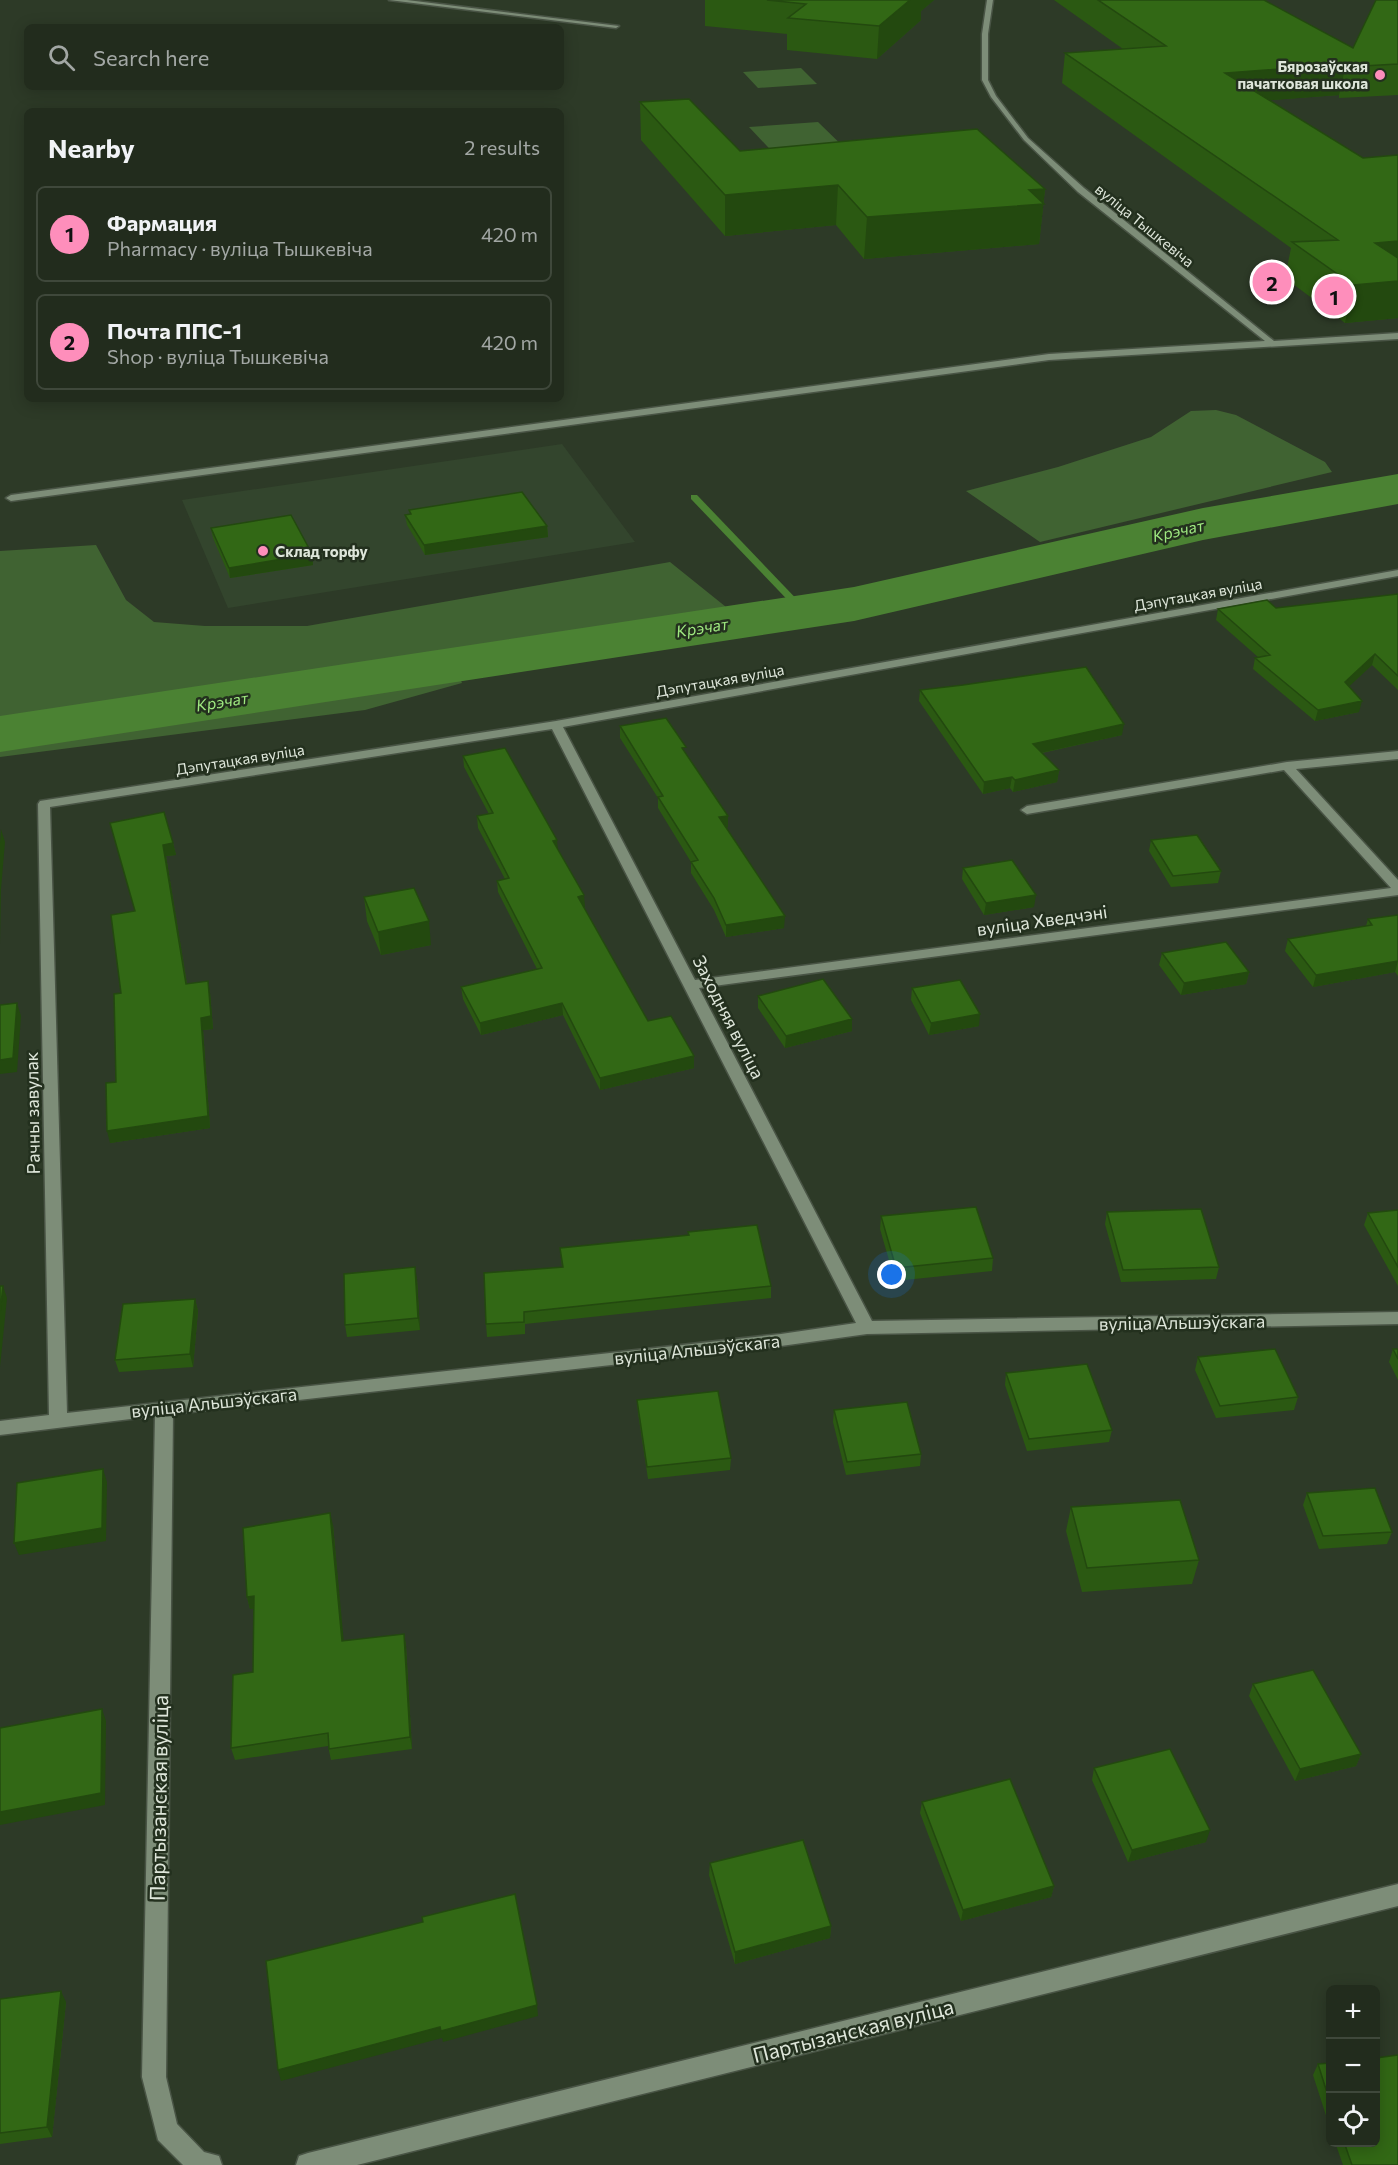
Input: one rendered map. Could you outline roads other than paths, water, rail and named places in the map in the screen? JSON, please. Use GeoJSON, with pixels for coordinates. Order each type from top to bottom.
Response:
{"type":"FeatureCollection","features":[{"type":"Feature","properties":{"kind":"street"},"geometry":{"type":"LineString","coordinates":[[392,0],[616,26]]}},
{"type":"Feature","properties":{"kind":"street","name":"вуліца Тышкевіча"},"geometry":{"type":"LineString","coordinates":[[990,0],[985,34],[985,80],[993,96],[1026,139],[1081,190],[1273,344]]}},
{"type":"Feature","properties":{"kind":"street"},"geometry":{"type":"LineString","coordinates":[[10,498],[1049,357],[1398,336]]}},
{"type":"Feature","properties":{"kind":"street","name":"Дэпутацкая вуліца"},"geometry":{"type":"LineString","coordinates":[[44,804],[555,725],[1398,573]]}},
{"type":"Feature","properties":{"kind":"street","name":"Заходняя вуліца"},"geometry":{"type":"LineString","coordinates":[[555,725],[867,1328]]}},
{"type":"Feature","properties":{"kind":"street"},"geometry":{"type":"LineString","coordinates":[[1027,810],[1287,766],[1398,755]]}},
{"type":"Feature","properties":{"kind":"street","name":"вуліца Хведчэні"},"geometry":{"type":"LineString","coordinates":[[1287,766],[1398,890]]}},
{"type":"Feature","properties":{"kind":"street","name":"Рачны завулак"},"geometry":{"type":"LineString","coordinates":[[44,804],[58,1421]]}},
{"type":"Feature","properties":{"kind":"street","name":"вуліца Хведчэні"},"geometry":{"type":"LineString","coordinates":[[691,985],[1398,890]]}},
{"type":"Feature","properties":{"kind":"street","name":"вуліца Альшэўскага"},"geometry":{"type":"LineString","coordinates":[[0,1428],[781,1340],[867,1328],[1398,1318]]}},
{"type":"Feature","properties":{"kind":"street","name":"Партызанская вуліца"},"geometry":{"type":"LineString","coordinates":[[164,1408],[154,2076],[167,2131],[198,2163],[210,2165]]}},
{"type":"Feature","properties":{"kind":"street","name":"Партызанская вуліца"},"geometry":{"type":"LineString","coordinates":[[308,2165],[1398,1895]]}},
{"type":"Feature","properties":{"kind":"waterway","name":"Крэчат"},"geometry":{"type":"LineString","coordinates":[[0,734],[854,604],[1203,524],[1398,489]]}},
{"type":"Feature","properties":{"kind":"waterway"},"geometry":{"type":"LineString","coordinates":[[694,497],[804,612]]}},
{"type":"Feature","properties":{"kind":"place","name":"Бярозаўская пачатковая школа"},"geometry":{"type":"Point","coordinates":[1380,75]}},
{"type":"Feature","properties":{"kind":"place","name":"Почта ППС-1"},"geometry":{"type":"Point","coordinates":[1272,282]}},
{"type":"Feature","properties":{"kind":"place","name":"Фармация"},"geometry":{"type":"Point","coordinates":[1334,296]}},
{"type":"Feature","properties":{"kind":"place","name":"Склад торфу"},"geometry":{"type":"Point","coordinates":[263,551]}}]}
